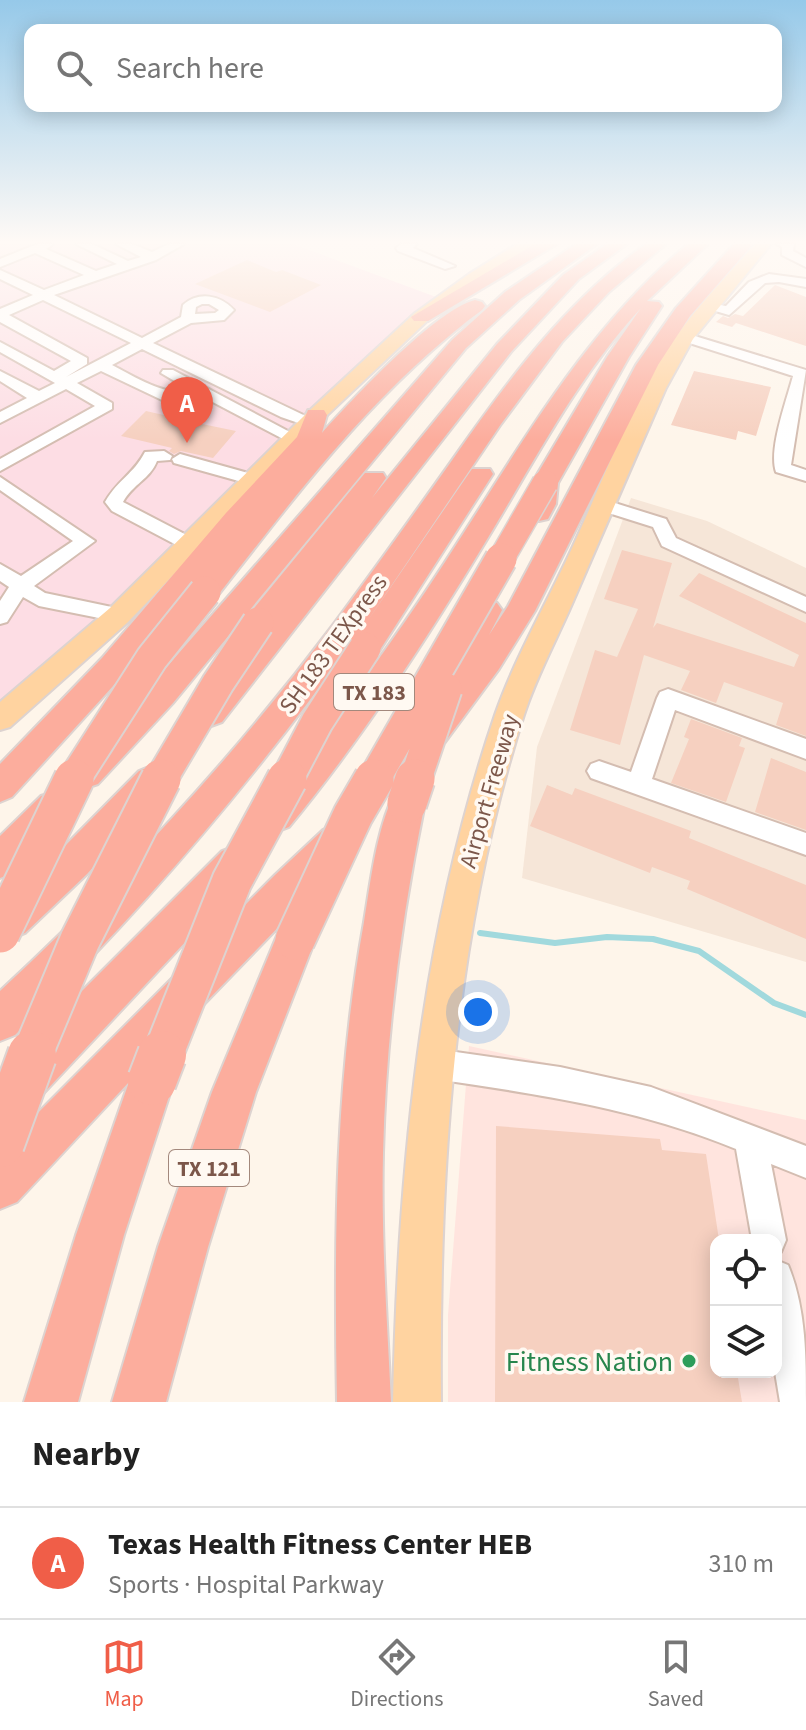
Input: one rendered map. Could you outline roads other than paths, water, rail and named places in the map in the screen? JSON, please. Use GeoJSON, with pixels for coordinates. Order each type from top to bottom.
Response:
{"type":"FeatureCollection","features":[{"type":"Feature","properties":{"kind":"highway"},"geometry":{"type":"LineString","coordinates":[[421,317],[434,309]]}},
{"type":"Feature","properties":{"kind":"highway"},"geometry":{"type":"LineString","coordinates":[[0,932],[80,766],[144,669],[379,385],[470,309]]}},
{"type":"Feature","properties":{"kind":"highway"},"geometry":{"type":"LineString","coordinates":[[0,861],[162,694],[440,365],[487,318],[501,309]]}},
{"type":"Feature","properties":{"kind":"highway"},"geometry":{"type":"LineString","coordinates":[[0,1143],[51,1010],[120,855],[192,723],[258,623],[456,378],[525,309]]}},
{"type":"Feature","properties":{"kind":"highway","name":"SH 183 TEXpress"},"geometry":{"type":"LineString","coordinates":[[0,932],[141,793],[297,609],[533,309]]}},
{"type":"Feature","properties":{"kind":"highway","name":"SH 183 TEXpress"},"geometry":{"type":"LineString","coordinates":[[0,1020],[116,905],[254,749],[344,631],[537,357],[579,309]]}},
{"type":"Feature","properties":{"kind":"highway"},"geometry":{"type":"LineString","coordinates":[[51,1402],[100,1235],[152,1081],[232,881],[317,722],[593,309]]}},
{"type":"Feature","properties":{"kind":"highway","name":"TX 183"},"geometry":{"type":"LineString","coordinates":[[0,1105],[224,875],[305,783],[400,655],[604,335],[627,309]]}},
{"type":"Feature","properties":{"kind":"highway","name":"TX 121"},"geometry":{"type":"LineString","coordinates":[[139,1402],[183,1247],[234,1092],[295,940],[353,815],[545,483],[636,329],[651,309]]}},
{"type":"Feature","properties":{"kind":"highway"},"geometry":{"type":"LineString","coordinates":[[0,1185],[288,888],[387,794],[488,661],[520,611],[658,346],[685,309]]}},
{"type":"Feature","properties":{"kind":"highway"},"geometry":{"type":"LineString","coordinates":[[0,787],[113,666],[235,519],[308,439],[307,425]]}},
{"type":"Feature","properties":{"kind":"highway"},"geometry":{"type":"LineString","coordinates":[[364,1402],[359,1207],[365,1068],[374,973],[388,884],[407,803],[446,689],[543,504],[545,483]]}},
{"type":"Feature","properties":{"kind":"main road"},"geometry":{"type":"LineString","coordinates":[[0,719],[119,615],[307,425],[431,309]]}},
{"type":"Feature","properties":{"kind":"main road","name":"Airport Freeway"},"geometry":{"type":"LineString","coordinates":[[417,1402],[418,1283],[435,1064],[466,873],[488,784],[511,711],[656,388],[682,342],[707,309]]}},
{"type":"Feature","properties":{"kind":"street"},"geometry":{"type":"LineString","coordinates":[[57,309],[134,348],[307,425]]}},
{"type":"Feature","properties":{"kind":"street"},"geometry":{"type":"LineString","coordinates":[[0,315],[82,361],[39,398],[3,413]]}},
{"type":"Feature","properties":{"kind":"street"},"geometry":{"type":"LineString","coordinates":[[61,380],[104,366],[188,319]]}},
{"type":"Feature","properties":{"kind":"street"},"geometry":{"type":"LineString","coordinates":[[682,342],[722,347],[804,370]]}},
{"type":"Feature","properties":{"kind":"street"},"geometry":{"type":"LineString","coordinates":[[682,342],[779,373],[804,370]]}},
{"type":"Feature","properties":{"kind":"street"},"geometry":{"type":"LineString","coordinates":[[0,346],[106,406],[0,466]]}},
{"type":"Feature","properties":{"kind":"street"},"geometry":{"type":"LineString","coordinates":[[134,348],[209,394],[307,425]]}},
{"type":"Feature","properties":{"kind":"street"},"geometry":{"type":"LineString","coordinates":[[104,366],[171,399],[191,400],[209,394]]}},
{"type":"Feature","properties":{"kind":"street"},"geometry":{"type":"LineString","coordinates":[[804,370],[783,448],[782,468],[806,476]]}},
{"type":"Feature","properties":{"kind":"street"},"geometry":{"type":"LineString","coordinates":[[3,380],[39,398]]}},
{"type":"Feature","properties":{"kind":"street"},"geometry":{"type":"LineString","coordinates":[[191,545],[118,507],[114,502],[124,484],[145,471],[151,456],[172,458],[253,480]]}},
{"type":"Feature","properties":{"kind":"street"},"geometry":{"type":"LineString","coordinates":[[0,482],[86,541],[20,586],[0,617]]}},
{"type":"Feature","properties":{"kind":"street"},"geometry":{"type":"LineString","coordinates":[[602,505],[660,523],[669,542],[806,605]]}},
{"type":"Feature","properties":{"kind":"street"},"geometry":{"type":"LineString","coordinates":[[0,571],[39,599],[119,615]]}},
{"type":"Feature","properties":{"kind":"street"},"geometry":{"type":"LineString","coordinates":[[638,785],[668,698],[806,749]]}},
{"type":"Feature","properties":{"kind":"street"},"geometry":{"type":"LineString","coordinates":[[599,771],[806,844]]}},
{"type":"Feature","properties":{"kind":"street"},"geometry":{"type":"LineString","coordinates":[[435,1064],[567,1082],[612,1093],[680,1112],[806,1162]]}},
{"type":"Feature","properties":{"kind":"street"},"geometry":{"type":"LineString","coordinates":[[750,1140],[768,1234]]}},
{"type":"Feature","properties":{"kind":"street"},"geometry":{"type":"LineString","coordinates":[[781,1306],[799,1402]]}},
{"type":"Feature","properties":{"kind":"waterway"},"geometry":{"type":"LineString","coordinates":[[480,933],[555,943],[607,937],[653,939],[699,951],[774,1003],[806,1015]]}},
{"type":"Feature","properties":{"kind":"place","name":"Texas Health Fitness Center HEB"},"geometry":{"type":"Point","coordinates":[187,443]}},
{"type":"Feature","properties":{"kind":"place","name":"Fitness Nation"},"geometry":{"type":"Point","coordinates":[689,1361]}}]}
